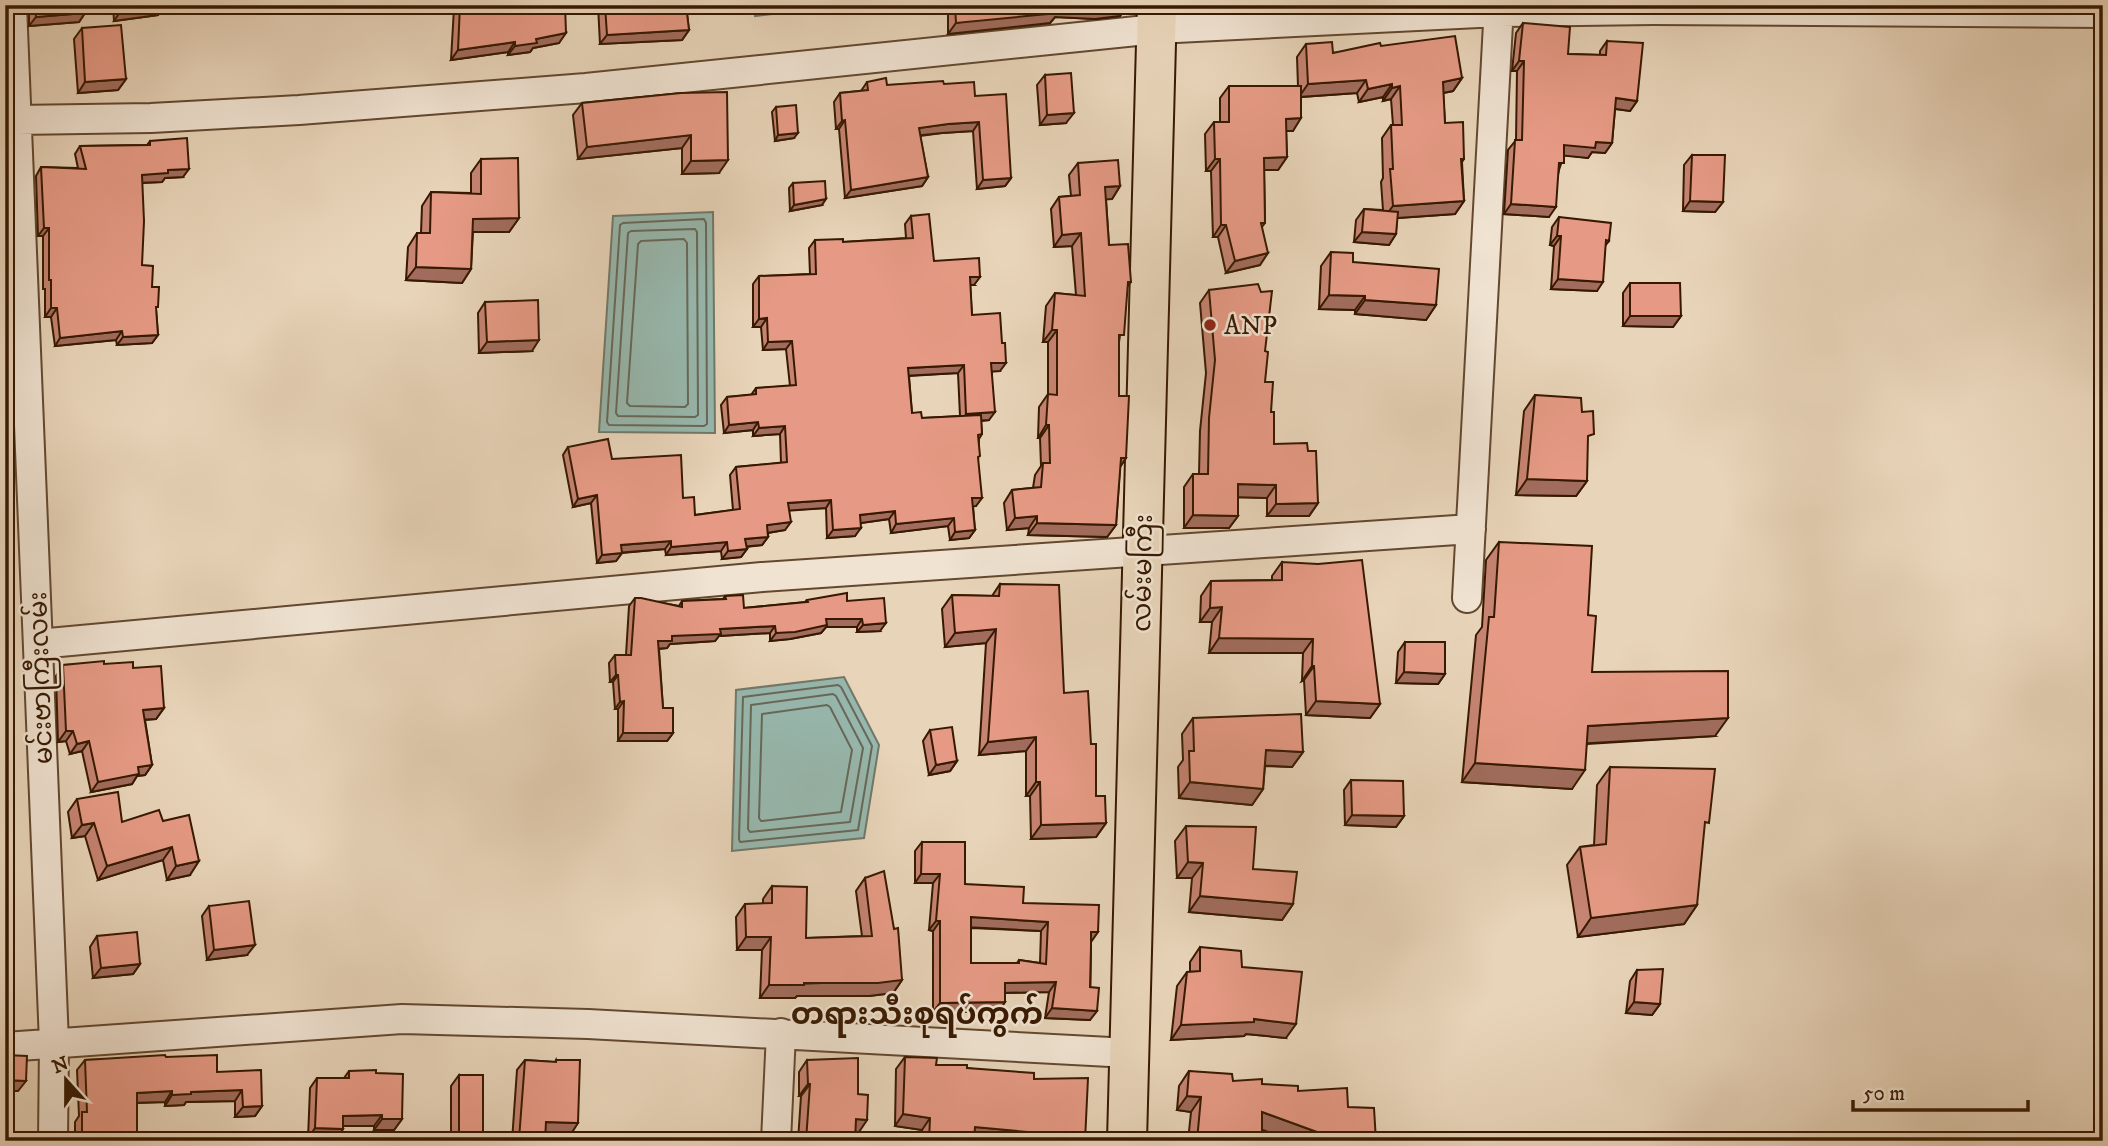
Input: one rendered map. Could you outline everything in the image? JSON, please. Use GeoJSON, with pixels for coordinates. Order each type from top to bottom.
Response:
{"type":"FeatureCollection","features":[{"type":"Feature","properties":{"kind":"main road","name":"လမ်းမကြီး"},"geometry":{"type":"LineString","coordinates":[[1127,1141],[1156,17]]}},
{"type":"Feature","properties":{"kind":"street","name":"မင်းဗာကြီးလမ်း"},"geometry":{"type":"LineString","coordinates":[[12,5],[11,122],[38,644],[54,1043],[53,1141]]}},
{"type":"Feature","properties":{"kind":"street"},"geometry":{"type":"LineString","coordinates":[[11,122],[299,110],[559,90],[1156,17],[1499,9],[2103,13]]}},
{"type":"Feature","properties":{"kind":"street"},"geometry":{"type":"LineString","coordinates":[[1467,598],[1499,9]]}},
{"type":"Feature","properties":{"kind":"street"},"geometry":{"type":"LineString","coordinates":[[38,644],[762,577],[1471,529]]}},
{"type":"Feature","properties":{"kind":"street"},"geometry":{"type":"LineString","coordinates":[[5,1047],[402,1020],[588,1024],[1129,1052]]}},
{"type":"Feature","properties":{"kind":"street"},"geometry":{"type":"LineString","coordinates":[[776,1141],[781,1033]]}},
{"type":"Feature","properties":{"kind":"water"},"geometry":{"type":"Polygon","coordinates":[[[755,5],[848,5],[755,16],[755,5]]]}},
{"type":"Feature","properties":{"kind":"water"},"geometry":{"type":"Polygon","coordinates":[[[713,212],[715,433],[599,432],[613,216],[713,212]]]}},
{"type":"Feature","properties":{"kind":"water"},"geometry":{"type":"Polygon","coordinates":[[[844,677],[879,745],[864,838],[732,851],[736,690],[844,677]]]}},
{"type":"Feature","properties":{"kind":"building"},"geometry":{"type":"Polygon","coordinates":[[[35,5],[84,5],[85,13],[36,17],[35,5]]]}},
{"type":"Feature","properties":{"kind":"building"},"geometry":{"type":"Polygon","coordinates":[[[120,5],[164,5],[164,7],[120,12],[120,5]]]}},
{"type":"Feature","properties":{"kind":"building"},"geometry":{"type":"Polygon","coordinates":[[[460,5],[565,5],[566,33],[536,39],[537,43],[515,46],[515,42],[458,50],[460,5]]]}},
{"type":"Feature","properties":{"kind":"building"},"geometry":{"type":"Polygon","coordinates":[[[605,5],[686,5],[689,30],[607,35],[605,5]]]}},
{"type":"Feature","properties":{"kind":"building"},"geometry":{"type":"Polygon","coordinates":[[[955,5],[1127,5],[1102,8],[1057,6],[1058,13],[956,23],[955,5]]]}},
{"type":"Feature","properties":{"kind":"building"},"geometry":{"type":"Polygon","coordinates":[[[1523,23],[1570,27],[1568,54],[1606,55],[1607,41],[1643,43],[1637,101],[1616,98],[1612,143],[1596,142],[1595,148],[1564,145],[1564,163],[1559,163],[1556,207],[1511,204],[1515,140],[1522,140],[1524,61],[1519,61],[1523,23]]]}},
{"type":"Feature","properties":{"kind":"building"},"geometry":{"type":"Polygon","coordinates":[[[121,25],[126,79],[85,82],[82,28],[121,25]]]}},
{"type":"Feature","properties":{"kind":"building"},"geometry":{"type":"Polygon","coordinates":[[[1455,36],[1462,78],[1443,82],[1445,123],[1463,122],[1464,159],[1461,159],[1464,201],[1393,206],[1391,125],[1402,125],[1400,86],[1392,88],[1392,84],[1368,89],[1366,80],[1308,84],[1306,44],[1332,42],[1333,53],[1380,43],[1381,46],[1455,36]]]}},
{"type":"Feature","properties":{"kind":"building"},"geometry":{"type":"Polygon","coordinates":[[[1071,73],[1074,113],[1047,115],[1045,75],[1071,73]]]}},
{"type":"Feature","properties":{"kind":"building"},"geometry":{"type":"Polygon","coordinates":[[[886,78],[887,85],[974,82],[975,96],[1006,94],[1011,178],[983,180],[979,122],[948,124],[919,128],[928,177],[851,190],[840,93],[868,90],[867,82],[886,78]]]}},
{"type":"Feature","properties":{"kind":"building"},"geometry":{"type":"Polygon","coordinates":[[[1229,86],[1301,86],[1301,118],[1286,119],[1287,157],[1264,158],[1265,223],[1261,223],[1268,253],[1235,261],[1226,225],[1221,225],[1220,159],[1215,159],[1214,122],[1229,122],[1229,86]]]}},
{"type":"Feature","properties":{"kind":"building"},"geometry":{"type":"Polygon","coordinates":[[[727,92],[728,160],[691,161],[691,135],[587,147],[582,103],[681,93],[727,92]]]}},
{"type":"Feature","properties":{"kind":"building"},"geometry":{"type":"Polygon","coordinates":[[[796,105],[798,133],[778,135],[776,107],[796,105]]]}},
{"type":"Feature","properties":{"kind":"building"},"geometry":{"type":"Polygon","coordinates":[[[187,138],[189,169],[142,175],[142,265],[153,266],[152,287],[159,287],[156,307],[158,335],[123,337],[122,331],[60,338],[57,308],[51,308],[49,228],[44,228],[41,167],[86,169],[80,146],[150,145],[150,141],[187,138]]]}},
{"type":"Feature","properties":{"kind":"building"},"geometry":{"type":"Polygon","coordinates":[[[1692,155],[1725,155],[1723,202],[1690,201],[1692,155]]]}},
{"type":"Feature","properties":{"kind":"building"},"geometry":{"type":"Polygon","coordinates":[[[518,158],[519,218],[473,219],[471,269],[416,267],[417,233],[430,233],[431,192],[481,194],[481,159],[518,158]]]}},
{"type":"Feature","properties":{"kind":"building"},"geometry":{"type":"Polygon","coordinates":[[[1118,160],[1120,186],[1105,187],[1109,245],[1128,244],[1131,282],[1128,282],[1124,335],[1119,335],[1119,396],[1129,396],[1126,458],[1121,458],[1116,525],[1037,523],[1037,516],[1015,518],[1012,490],[1041,487],[1043,463],[1050,463],[1049,425],[1046,425],[1048,394],[1057,395],[1057,330],[1052,330],[1055,293],[1085,296],[1081,233],[1062,235],[1059,197],[1080,195],[1078,163],[1118,160]]]}},
{"type":"Feature","properties":{"kind":"building"},"geometry":{"type":"Polygon","coordinates":[[[825,181],[826,199],[794,205],[793,183],[825,181]]]}},
{"type":"Feature","properties":{"kind":"building"},"geometry":{"type":"Polygon","coordinates":[[[1364,209],[1398,212],[1396,234],[1362,232],[1364,209]]]}},
{"type":"Feature","properties":{"kind":"building"},"geometry":{"type":"Polygon","coordinates":[[[929,214],[934,261],[979,258],[980,277],[970,277],[972,315],[1000,313],[1002,343],[1005,343],[1006,363],[991,363],[995,412],[966,414],[964,365],[908,368],[912,413],[921,412],[922,418],[981,415],[982,434],[978,435],[978,457],[982,498],[972,498],[975,530],[955,532],[954,518],[896,524],[895,511],[860,515],[861,528],[833,530],[831,500],[788,503],[791,522],[767,525],[768,537],[745,539],[747,549],[728,551],[727,542],[671,547],[671,541],[621,545],[622,553],[602,555],[597,495],[578,499],[568,447],[608,439],[612,459],[681,455],[683,498],[694,497],[695,515],[740,509],[736,467],[787,462],[785,426],[759,428],[758,422],[729,425],[727,397],[756,394],[756,388],[796,385],[792,341],[768,342],[767,318],[759,319],[759,276],[816,274],[815,240],[843,239],[843,242],[913,238],[911,216],[929,214]]]}},
{"type":"Feature","properties":{"kind":"building"},"geometry":{"type":"Polygon","coordinates":[[[1559,217],[1611,223],[1609,241],[1606,240],[1603,282],[1558,279],[1561,236],[1557,236],[1559,217]]]}},
{"type":"Feature","properties":{"kind":"building"},"geometry":{"type":"Polygon","coordinates":[[[1331,252],[1353,253],[1353,262],[1439,269],[1436,305],[1365,300],[1365,296],[1329,295],[1331,252]]]}},
{"type":"Feature","properties":{"kind":"building"},"geometry":{"type":"Polygon","coordinates":[[[1630,283],[1680,283],[1681,316],[1630,316],[1630,283]]]}},
{"type":"Feature","properties":{"kind":"building"},"geometry":{"type":"Polygon","coordinates":[[[1258,284],[1261,292],[1272,291],[1265,351],[1268,352],[1265,382],[1273,382],[1271,412],[1274,412],[1274,444],[1307,443],[1308,451],[1316,451],[1318,503],[1276,504],[1276,485],[1238,484],[1238,516],[1193,515],[1193,474],[1208,474],[1209,418],[1215,360],[1209,290],[1258,284]]]}},
{"type":"Feature","properties":{"kind":"building"},"geometry":{"type":"Polygon","coordinates":[[[538,300],[539,340],[487,342],[485,302],[538,300]]]}},
{"type":"Feature","properties":{"kind":"building"},"geometry":{"type":"Polygon","coordinates":[[[1535,395],[1581,398],[1582,412],[1593,411],[1594,434],[1588,436],[1587,481],[1527,479],[1535,395]]]}},
{"type":"Feature","properties":{"kind":"building"},"geometry":{"type":"Polygon","coordinates":[[[1499,542],[1592,546],[1588,615],[1596,616],[1592,672],[1728,671],[1728,718],[1588,726],[1585,770],[1475,763],[1489,617],[1494,617],[1499,542]]]}},
{"type":"Feature","properties":{"kind":"building"},"geometry":{"type":"Polygon","coordinates":[[[1362,560],[1380,704],[1316,701],[1312,666],[1313,639],[1219,638],[1222,607],[1210,608],[1211,581],[1282,580],[1282,562],[1318,564],[1362,560]]]}},
{"type":"Feature","properties":{"kind":"building"},"geometry":{"type":"Polygon","coordinates":[[[1000,584],[1059,585],[1064,693],[1088,691],[1091,744],[1096,744],[1096,796],[1105,796],[1106,823],[1041,825],[1040,782],[1036,782],[1036,737],[988,742],[996,629],[955,633],[952,595],[999,596],[1000,584]]]}},
{"type":"Feature","properties":{"kind":"building"},"geometry":{"type":"Polygon","coordinates":[[[847,593],[847,601],[884,598],[886,623],[863,625],[862,619],[826,619],[827,625],[795,632],[776,633],[775,626],[720,629],[721,634],[672,636],[672,641],[658,641],[663,708],[673,708],[673,733],[623,733],[624,701],[620,702],[615,655],[631,655],[635,598],[682,607],[682,601],[726,599],[725,596],[743,595],[744,608],[808,602],[807,600],[847,593]]]}},
{"type":"Feature","properties":{"kind":"building"},"geometry":{"type":"Polygon","coordinates":[[[1405,642],[1445,642],[1445,674],[1404,672],[1405,642]]]}},
{"type":"Feature","properties":{"kind":"building"},"geometry":{"type":"Polygon","coordinates":[[[104,661],[104,664],[133,662],[133,668],[161,666],[164,708],[143,710],[152,765],[138,767],[139,774],[98,782],[89,741],[77,744],[73,731],[66,731],[63,665],[104,661]]]}},
{"type":"Feature","properties":{"kind":"building"},"geometry":{"type":"Polygon","coordinates":[[[1301,714],[1303,752],[1266,750],[1263,789],[1190,782],[1189,751],[1194,751],[1193,718],[1301,714]]]}},
{"type":"Feature","properties":{"kind":"building"},"geometry":{"type":"Polygon","coordinates":[[[952,727],[957,761],[936,765],[930,730],[952,727]]]}},
{"type":"Feature","properties":{"kind":"building"},"geometry":{"type":"Polygon","coordinates":[[[1610,767],[1715,769],[1709,823],[1705,822],[1697,905],[1591,918],[1580,847],[1606,844],[1610,767]]]}},
{"type":"Feature","properties":{"kind":"building"},"geometry":{"type":"Polygon","coordinates":[[[1351,780],[1403,781],[1404,816],[1352,815],[1351,780]]]}},
{"type":"Feature","properties":{"kind":"building"},"geometry":{"type":"Polygon","coordinates":[[[118,792],[122,822],[159,810],[163,821],[189,815],[199,861],[176,866],[172,847],[107,866],[94,823],[82,825],[77,799],[118,792]]]}},
{"type":"Feature","properties":{"kind":"building"},"geometry":{"type":"Polygon","coordinates":[[[1186,826],[1256,827],[1253,869],[1297,872],[1293,904],[1200,896],[1203,863],[1188,862],[1186,826]]]}},
{"type":"Feature","properties":{"kind":"building"},"geometry":{"type":"Polygon","coordinates":[[[922,842],[965,842],[965,884],[1024,887],[1023,903],[1099,905],[1098,932],[1091,932],[1090,987],[1099,988],[1097,1011],[1052,1008],[1056,982],[1005,983],[1005,1002],[940,1003],[940,921],[936,921],[940,874],[921,874],[922,842]],[[971,917],[971,963],[1019,963],[1019,960],[1046,964],[1048,922],[971,917]]]}},
{"type":"Feature","properties":{"kind":"building"},"geometry":{"type":"Polygon","coordinates":[[[884,871],[894,929],[898,928],[902,980],[769,985],[771,937],[746,937],[745,904],[772,903],[772,886],[807,887],[806,938],[872,936],[865,878],[884,871]]]}},
{"type":"Feature","properties":{"kind":"building"},"geometry":{"type":"Polygon","coordinates":[[[249,901],[255,945],[214,950],[209,906],[249,901]]]}},
{"type":"Feature","properties":{"kind":"building"},"geometry":{"type":"Polygon","coordinates":[[[137,932],[140,964],[101,968],[97,936],[137,932]]]}},
{"type":"Feature","properties":{"kind":"building"},"geometry":{"type":"Polygon","coordinates":[[[1200,947],[1241,951],[1242,967],[1302,972],[1296,1024],[1254,1019],[1254,1022],[1181,1025],[1187,972],[1200,971],[1200,947]]]}},
{"type":"Feature","properties":{"kind":"building"},"geometry":{"type":"Polygon","coordinates":[[[1663,969],[1660,1004],[1634,1002],[1637,970],[1663,969]]]}},
{"type":"Feature","properties":{"kind":"building"},"geometry":{"type":"Polygon","coordinates":[[[5,1055],[27,1056],[26,1081],[5,1080],[5,1055]]]}},
{"type":"Feature","properties":{"kind":"building"},"geometry":{"type":"Polygon","coordinates":[[[217,1055],[217,1072],[261,1070],[262,1106],[243,1107],[242,1090],[172,1095],[172,1091],[137,1093],[135,1141],[96,1141],[95,1136],[82,1136],[82,1112],[87,1112],[85,1060],[217,1055]]]}},
{"type":"Feature","properties":{"kind":"building"},"geometry":{"type":"Polygon","coordinates":[[[905,1057],[937,1058],[936,1065],[967,1065],[967,1068],[1034,1073],[1034,1079],[1088,1078],[1085,1141],[1038,1141],[1038,1133],[975,1127],[974,1141],[929,1141],[930,1118],[903,1114],[905,1057]]]}},
{"type":"Feature","properties":{"kind":"building"},"geometry":{"type":"Polygon","coordinates":[[[858,1058],[858,1094],[868,1095],[867,1120],[856,1119],[855,1141],[806,1141],[810,1084],[807,1060],[858,1058]]]}},
{"type":"Feature","properties":{"kind":"building"},"geometry":{"type":"Polygon","coordinates":[[[525,1060],[580,1060],[578,1123],[546,1122],[545,1141],[519,1139],[525,1060]]]}},
{"type":"Feature","properties":{"kind":"building"},"geometry":{"type":"Polygon","coordinates":[[[376,1070],[376,1073],[403,1074],[402,1119],[382,1119],[382,1115],[343,1116],[343,1129],[315,1128],[317,1078],[349,1078],[349,1071],[376,1070]]]}},
{"type":"Feature","properties":{"kind":"building"},"geometry":{"type":"Polygon","coordinates":[[[1189,1071],[1232,1074],[1233,1081],[1262,1079],[1262,1084],[1298,1086],[1298,1091],[1347,1088],[1348,1107],[1374,1108],[1376,1141],[1328,1141],[1328,1136],[1262,1112],[1262,1141],[1197,1141],[1201,1097],[1187,1096],[1189,1071]]]}},
{"type":"Feature","properties":{"kind":"building"},"geometry":{"type":"Polygon","coordinates":[[[459,1075],[483,1075],[483,1133],[459,1133],[459,1075]]]}},
{"type":"Feature","properties":{"kind":"building"},"geometry":{"type":"Polygon","coordinates":[[[285,1132],[286,1141],[248,1141],[248,1134],[285,1132]]]}},
{"type":"Feature","properties":{"kind":"building"},"geometry":{"type":"Polygon","coordinates":[[[758,1138],[758,1141],[720,1141],[720,1140],[758,1138]]]}},
{"type":"Feature","properties":{"kind":"place","name":"ANP"},"geometry":{"type":"Point","coordinates":[1210,325]}},
{"type":"Feature","properties":{"kind":"district","name":"တရားသီးစုရပ်ကွက်"},"geometry":{"type":"Point","coordinates":[917,1014]}}]}
